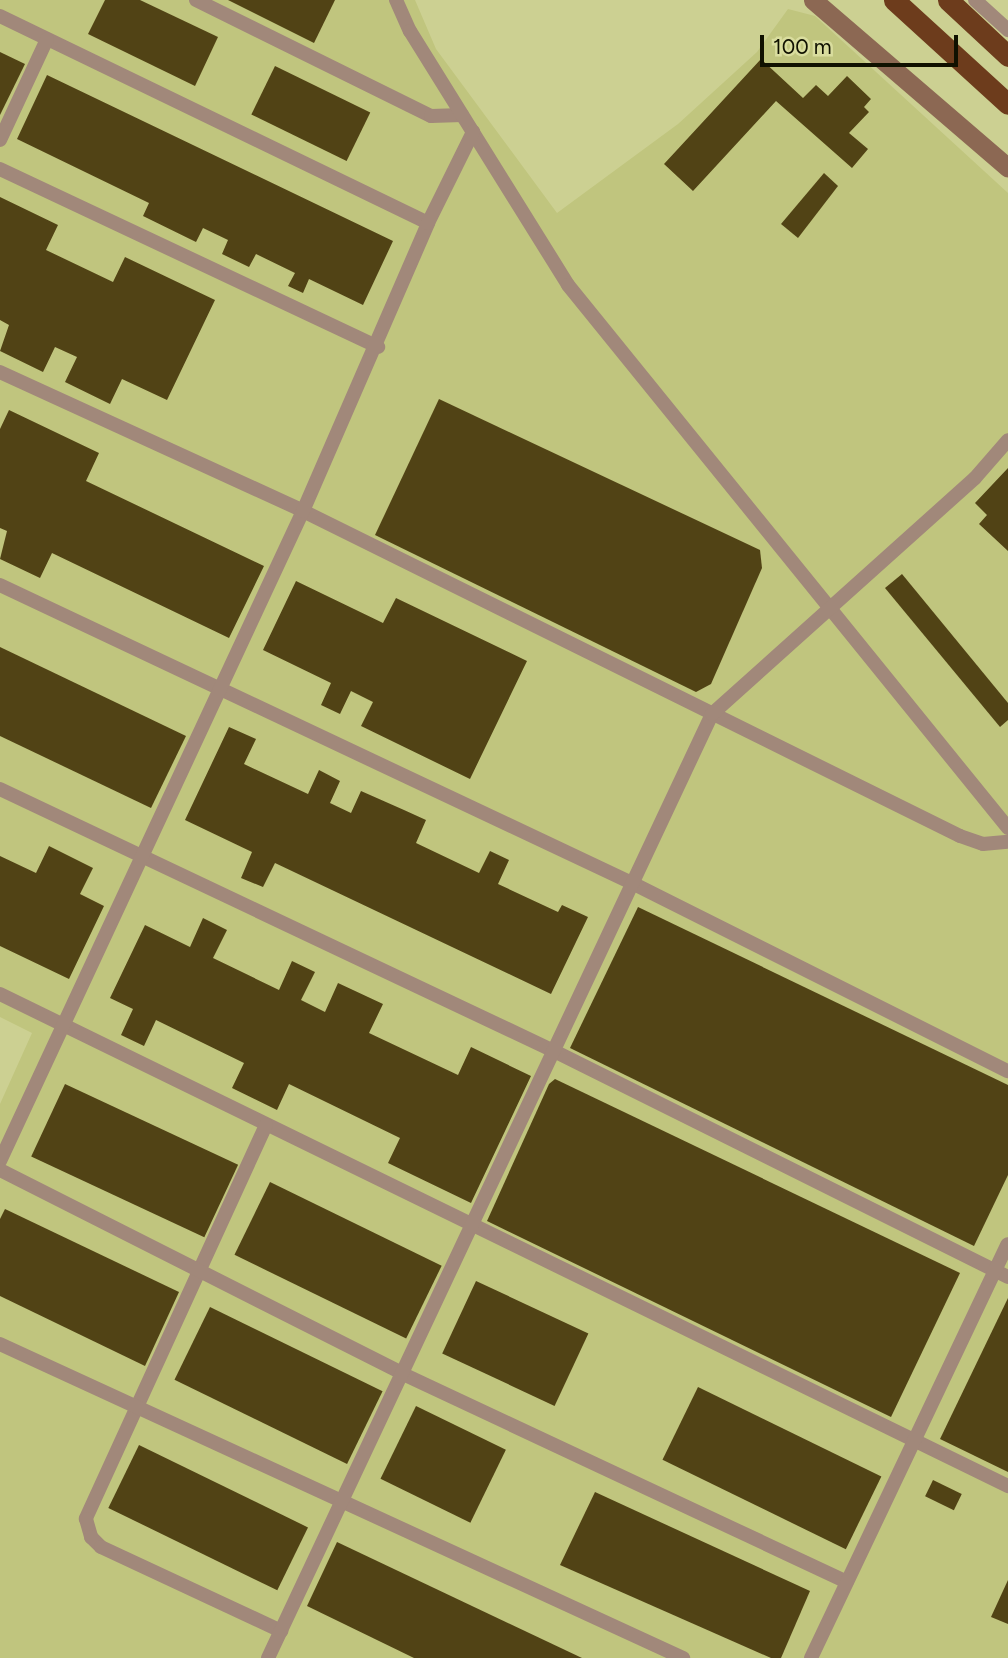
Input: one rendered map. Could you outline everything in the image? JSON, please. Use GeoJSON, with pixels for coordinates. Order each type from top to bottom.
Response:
{"type":"FeatureCollection","features":[{"type":"Feature","properties":{"kind":"highway"},"geometry":{"type":"LineString","coordinates":[[894,0],[1008,104]]}},
{"type":"Feature","properties":{"kind":"highway"},"geometry":{"type":"LineString","coordinates":[[948,0],[1008,55]]}},
{"type":"Feature","properties":{"kind":"street"},"geometry":{"type":"LineString","coordinates":[[196,0],[431,116],[462,115]]}},
{"type":"Feature","properties":{"kind":"street"},"geometry":{"type":"LineString","coordinates":[[396,0],[462,115],[568,285],[1008,828]]}},
{"type":"Feature","properties":{"kind":"street"},"geometry":{"type":"LineString","coordinates":[[813,0],[1008,168]]}},
{"type":"Feature","properties":{"kind":"street"},"geometry":{"type":"LineString","coordinates":[[975,0],[1008,30]]}},
{"type":"Feature","properties":{"kind":"street"},"geometry":{"type":"LineString","coordinates":[[0,16],[428,223]]}},
{"type":"Feature","properties":{"kind":"street"},"geometry":{"type":"LineString","coordinates":[[0,140],[47,39]]}},
{"type":"Feature","properties":{"kind":"street"},"geometry":{"type":"LineString","coordinates":[[0,1161],[61,1023],[303,511],[378,347],[428,223],[473,132]]}},
{"type":"Feature","properties":{"kind":"street"},"geometry":{"type":"LineString","coordinates":[[0,169],[378,347]]}},
{"type":"Feature","properties":{"kind":"street"},"geometry":{"type":"LineString","coordinates":[[0,372],[303,511],[960,836],[983,844],[1008,842]]}},
{"type":"Feature","properties":{"kind":"street"},"geometry":{"type":"LineString","coordinates":[[268,1658],[712,714],[828,606],[975,478],[1008,440]]}},
{"type":"Feature","properties":{"kind":"street"},"geometry":{"type":"LineString","coordinates":[[0,585],[218,691],[634,884],[1008,1071]]}},
{"type":"Feature","properties":{"kind":"street"},"geometry":{"type":"LineString","coordinates":[[0,789],[555,1052],[1002,1274]]}},
{"type":"Feature","properties":{"kind":"street"},"geometry":{"type":"LineString","coordinates":[[0,994],[472,1227],[1008,1486]]}},
{"type":"Feature","properties":{"kind":"street"},"geometry":{"type":"LineString","coordinates":[[267,1125],[202,1272],[87,1514],[91,1538],[101,1548],[281,1631]]}},
{"type":"Feature","properties":{"kind":"street"},"geometry":{"type":"LineString","coordinates":[[0,1170],[403,1374],[847,1582]]}},
{"type":"Feature","properties":{"kind":"street"},"geometry":{"type":"LineString","coordinates":[[811,1658],[916,1442],[1002,1274],[1008,1244]]}},
{"type":"Feature","properties":{"kind":"street"},"geometry":{"type":"LineString","coordinates":[[0,1344],[683,1658]]}},
{"type":"Feature","properties":{"kind":"shaded area"},"geometry":{"type":"Polygon","coordinates":[[[0,0],[415,0],[436,49],[557,213],[678,124],[757,52],[788,9],[815,16],[1008,193],[1008,1658],[0,1658],[0,1104],[32,1033],[0,1017],[0,0]]]}},
{"type":"Feature","properties":{"kind":"building"},"geometry":{"type":"Polygon","coordinates":[[[105,0],[140,0],[218,37],[195,86],[88,34],[105,0]]]}},
{"type":"Feature","properties":{"kind":"building"},"geometry":{"type":"Polygon","coordinates":[[[228,0],[335,0],[314,43],[228,0]]]}},
{"type":"Feature","properties":{"kind":"building"},"geometry":{"type":"Polygon","coordinates":[[[0,52],[25,64],[0,115],[0,52]]]}},
{"type":"Feature","properties":{"kind":"building"},"geometry":{"type":"Polygon","coordinates":[[[761,59],[803,98],[816,85],[828,96],[847,76],[871,99],[864,107],[869,112],[849,133],[868,149],[852,168],[776,101],[693,191],[664,164],[761,59]]]}},
{"type":"Feature","properties":{"kind":"building"},"geometry":{"type":"Polygon","coordinates":[[[275,66],[370,112],[347,161],[251,115],[275,66]]]}},
{"type":"Feature","properties":{"kind":"building"},"geometry":{"type":"Polygon","coordinates":[[[47,75],[393,241],[363,305],[309,279],[303,293],[288,286],[295,273],[256,254],[249,267],[222,254],[228,240],[203,228],[196,242],[143,216],[149,203],[17,139],[47,75]]]}},
{"type":"Feature","properties":{"kind":"building"},"geometry":{"type":"Polygon","coordinates":[[[824,173],[838,186],[798,238],[781,224],[824,173]]]}},
{"type":"Feature","properties":{"kind":"building"},"geometry":{"type":"Polygon","coordinates":[[[0,197],[58,225],[46,250],[113,282],[125,257],[215,300],[167,400],[122,379],[110,404],[65,382],[77,357],[55,347],[43,372],[0,351],[9,325],[0,320],[0,197]]]}},
{"type":"Feature","properties":{"kind":"building"},"geometry":{"type":"Polygon","coordinates":[[[439,399],[760,550],[762,568],[711,684],[696,692],[375,535],[439,399]]]}},
{"type":"Feature","properties":{"kind":"building"},"geometry":{"type":"Polygon","coordinates":[[[9,410],[99,453],[86,481],[264,566],[229,638],[52,553],[40,578],[0,559],[7,531],[0,528],[0,429],[9,410]]]}},
{"type":"Feature","properties":{"kind":"building"},"geometry":{"type":"Polygon","coordinates":[[[1008,468],[1008,551],[979,524],[987,515],[975,503],[1008,468]]]}},
{"type":"Feature","properties":{"kind":"building"},"geometry":{"type":"Polygon","coordinates":[[[902,574],[1008,703],[1008,720],[1000,727],[885,588],[902,574]]]}},
{"type":"Feature","properties":{"kind":"building"},"geometry":{"type":"Polygon","coordinates":[[[296,581],[383,623],[396,598],[527,661],[470,779],[361,726],[373,702],[351,691],[340,714],[321,705],[331,683],[263,650],[296,581]]]}},
{"type":"Feature","properties":{"kind":"building"},"geometry":{"type":"Polygon","coordinates":[[[0,647],[186,736],[151,808],[0,736],[0,647]]]}},
{"type":"Feature","properties":{"kind":"building"},"geometry":{"type":"Polygon","coordinates":[[[229,727],[256,739],[244,764],[308,794],[319,770],[340,781],[330,803],[351,813],[361,791],[404,810],[426,820],[416,843],[479,873],[490,851],[509,860],[498,884],[558,912],[562,905],[588,917],[551,994],[275,863],[263,887],[241,878],[252,852],[185,820],[229,727]]]}},
{"type":"Feature","properties":{"kind":"building"},"geometry":{"type":"Polygon","coordinates":[[[49,846],[93,868],[80,894],[104,906],[69,979],[0,946],[0,856],[36,873],[49,846]]]}},
{"type":"Feature","properties":{"kind":"building"},"geometry":{"type":"Polygon","coordinates":[[[638,907],[1008,1085],[1008,1175],[974,1246],[570,1048],[638,907]]]}},
{"type":"Feature","properties":{"kind":"building"},"geometry":{"type":"Polygon","coordinates":[[[203,918],[227,930],[213,958],[279,990],[292,961],[315,972],[301,1000],[325,1012],[338,983],[383,1004],[369,1033],[458,1075],[471,1047],[531,1076],[471,1203],[388,1163],[400,1138],[289,1084],[277,1110],[232,1088],[244,1063],[156,1020],[144,1046],[121,1035],[133,1009],[110,998],[145,925],[190,947],[203,918]]]}},
{"type":"Feature","properties":{"kind":"building"},"geometry":{"type":"Polygon","coordinates":[[[555,1079],[960,1273],[891,1417],[487,1221],[549,1084],[555,1079]]]}},
{"type":"Feature","properties":{"kind":"building"},"geometry":{"type":"Polygon","coordinates":[[[65,1084],[238,1165],[204,1237],[31,1157],[65,1084]]]}},
{"type":"Feature","properties":{"kind":"building"},"geometry":{"type":"Polygon","coordinates":[[[270,1182],[442,1266],[406,1339],[234,1255],[270,1182]]]}},
{"type":"Feature","properties":{"kind":"building"},"geometry":{"type":"Polygon","coordinates":[[[5,1209],[179,1292],[145,1366],[0,1296],[0,1219],[5,1209]]]}},
{"type":"Feature","properties":{"kind":"building"},"geometry":{"type":"Polygon","coordinates":[[[476,1281],[588,1333],[555,1406],[442,1354],[476,1281]]]}},
{"type":"Feature","properties":{"kind":"building"},"geometry":{"type":"Polygon","coordinates":[[[1008,1298],[1008,1472],[940,1439],[1008,1298]]]}},
{"type":"Feature","properties":{"kind":"building"},"geometry":{"type":"Polygon","coordinates":[[[210,1307],[383,1391],[347,1464],[174,1380],[210,1307]]]}},
{"type":"Feature","properties":{"kind":"building"},"geometry":{"type":"Polygon","coordinates":[[[698,1387],[881,1476],[846,1549],[662,1460],[698,1387]]]}},
{"type":"Feature","properties":{"kind":"building"},"geometry":{"type":"Polygon","coordinates":[[[416,1406],[506,1450],[470,1523],[380,1479],[416,1406]]]}},
{"type":"Feature","properties":{"kind":"building"},"geometry":{"type":"Polygon","coordinates":[[[139,1445],[308,1527],[277,1590],[108,1508],[139,1445]]]}},
{"type":"Feature","properties":{"kind":"building"},"geometry":{"type":"Polygon","coordinates":[[[933,1480],[962,1494],[954,1510],[925,1496],[933,1480]]]}},
{"type":"Feature","properties":{"kind":"building"},"geometry":{"type":"Polygon","coordinates":[[[595,1492],[810,1591],[781,1658],[771,1658],[560,1565],[595,1492]]]}},
{"type":"Feature","properties":{"kind":"building"},"geometry":{"type":"Polygon","coordinates":[[[337,1542],[582,1658],[414,1658],[307,1606],[337,1542]]]}},
{"type":"Feature","properties":{"kind":"building"},"geometry":{"type":"Polygon","coordinates":[[[1008,1580],[1008,1624],[991,1617],[1008,1580]]]}}]}
